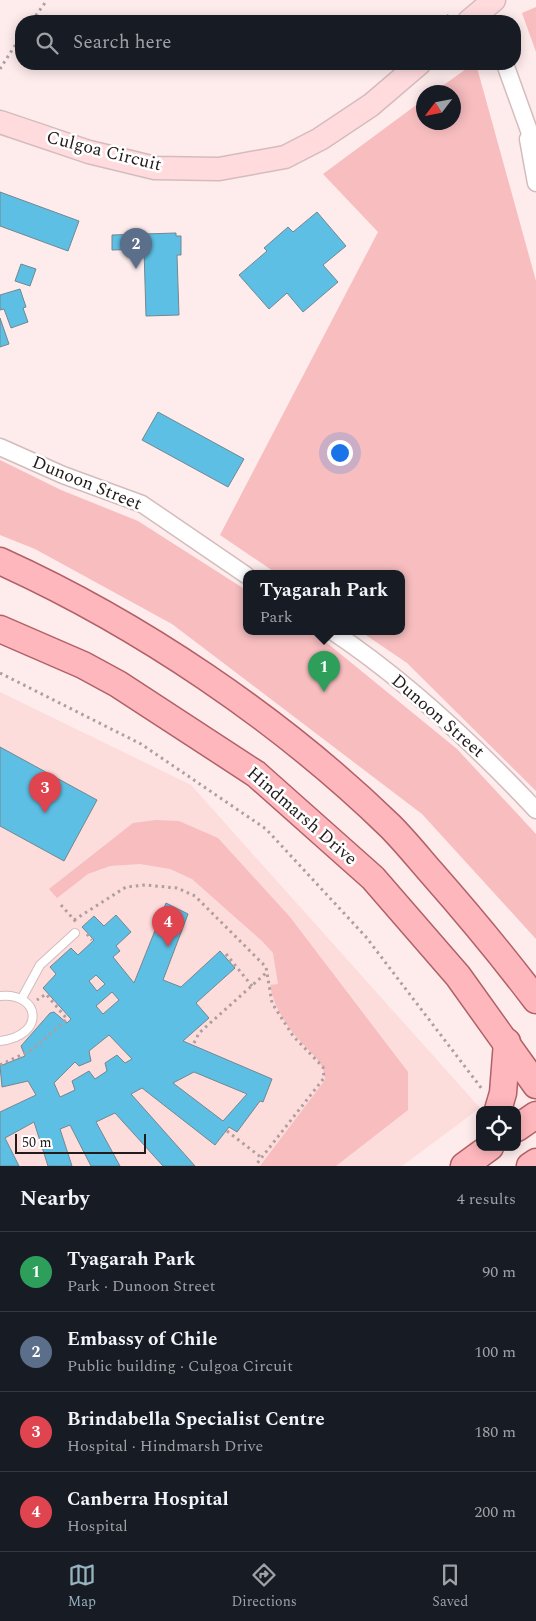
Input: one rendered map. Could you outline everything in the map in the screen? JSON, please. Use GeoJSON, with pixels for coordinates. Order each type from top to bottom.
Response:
{"type":"FeatureCollection","features":[{"type":"Feature","properties":{"kind":"main road"},"geometry":{"type":"LineString","coordinates":[[0,561],[40,578],[146,638],[287,734],[390,826],[489,938],[536,1000]]}},
{"type":"Feature","properties":{"kind":"main road","name":"Hindmarsh Drive"},"geometry":{"type":"LineString","coordinates":[[0,629],[83,665],[118,684],[256,774],[373,878],[458,976],[536,1085]]}},
{"type":"Feature","properties":{"kind":"main road"},"geometry":{"type":"LineString","coordinates":[[489,938],[516,952],[536,969]]}},
{"type":"Feature","properties":{"kind":"main road"},"geometry":{"type":"LineString","coordinates":[[501,1102],[507,1042]]}},
{"type":"Feature","properties":{"kind":"main road"},"geometry":{"type":"LineString","coordinates":[[521,1125],[536,1114]]}},
{"type":"Feature","properties":{"kind":"main road"},"geometry":{"type":"LineString","coordinates":[[464,1166],[476,1150]]}},
{"type":"Feature","properties":{"kind":"main road"},"geometry":{"type":"LineString","coordinates":[[464,1166],[485,1151]]}},
{"type":"Feature","properties":{"kind":"main road"},"geometry":{"type":"LineString","coordinates":[[530,1166],[536,1162]]}},
{"type":"Feature","properties":{"kind":"street","name":"Culgoa Circuit"},"geometry":{"type":"LineString","coordinates":[[0,122],[89,152],[155,168],[219,169],[285,157],[320,139],[371,105],[413,70]]}},
{"type":"Feature","properties":{"kind":"street"},"geometry":{"type":"LineString","coordinates":[[507,70],[526,127],[536,150]]}},
{"type":"Feature","properties":{"kind":"street"},"geometry":{"type":"LineString","coordinates":[[526,127],[536,183]]}},
{"type":"Feature","properties":{"kind":"street","name":"Dunoon Street"},"geometry":{"type":"LineString","coordinates":[[0,448],[63,475],[142,504],[243,573]]}},
{"type":"Feature","properties":{"kind":"street","name":"Dunoon Street"},"geometry":{"type":"LineString","coordinates":[[337,635],[411,690],[489,760],[536,810]]}},
{"type":"Feature","properties":{"kind":"lane"},"geometry":{"type":"LineString","coordinates":[[22,998],[40,965],[75,933]]}},
{"type":"Feature","properties":{"kind":"lane"},"geometry":{"type":"LineString","coordinates":[[0,996],[10,995],[22,998],[30,1010],[30,1026],[17,1038],[0,1041]]}},
{"type":"Feature","properties":{"kind":"path"},"geometry":{"type":"LineString","coordinates":[[36,15],[47,0]]}},
{"type":"Feature","properties":{"kind":"path"},"geometry":{"type":"LineString","coordinates":[[0,69],[15,45]]}},
{"type":"Feature","properties":{"kind":"path"},"geometry":{"type":"LineString","coordinates":[[0,672],[141,744],[266,829],[366,937],[480,1088],[501,1102]]}},
{"type":"Feature","properties":{"kind":"path"},"geometry":{"type":"LineString","coordinates":[[76,919],[126,887],[146,885],[177,888],[195,896],[266,967],[272,1004],[280,1018],[323,1067],[324,1078],[256,1166]]}},
{"type":"Feature","properties":{"kind":"path"},"geometry":{"type":"LineString","coordinates":[[226,954],[252,986]]}},
{"type":"Feature","properties":{"kind":"path"},"geometry":{"type":"LineString","coordinates":[[194,1043],[200,1033],[266,973]]}},
{"type":"Feature","properties":{"kind":"path"},"geometry":{"type":"LineString","coordinates":[[226,1130],[262,1158]]}},
{"type":"Feature","properties":{"kind":"shaded area"},"geometry":{"type":"Polygon","coordinates":[[[536,7],[536,52],[522,13],[536,7]]]}},
{"type":"Feature","properties":{"kind":"shaded area"},"geometry":{"type":"Polygon","coordinates":[[[465,70],[478,70],[536,281],[536,791],[407,663],[366,635],[405,635],[405,570],[272,570],[220,535],[378,232],[323,174],[416,105],[416,130],[461,130],[461,85],[444,85],[465,70]]]}},
{"type":"Feature","properties":{"kind":"shaded area"},"geometry":{"type":"Polygon","coordinates":[[[0,460],[61,490],[138,521],[243,588],[243,635],[317,635],[457,749],[536,834],[536,939],[422,814],[172,624],[35,549],[0,535],[0,460]]]}},
{"type":"Feature","properties":{"kind":"shaded area"},"geometry":{"type":"Polygon","coordinates":[[[0,692],[191,785],[478,1106],[476,1106],[476,1111],[402,1166],[0,1166],[0,692]]]}},
{"type":"Feature","properties":{"kind":"shaded area"},"geometry":{"type":"Polygon","coordinates":[[[156,820],[179,821],[218,838],[290,917],[408,1072],[408,1110],[336,1166],[260,1166],[325,1080],[320,1063],[281,1016],[270,985],[278,984],[273,953],[262,941],[192,879],[170,869],[140,864],[110,866],[88,874],[57,898],[49,889],[133,823],[156,820]]]}},
{"type":"Feature","properties":{"kind":"building"},"geometry":{"type":"Polygon","coordinates":[[[0,192],[79,221],[68,251],[0,226],[0,192]]]}},
{"type":"Feature","properties":{"kind":"building"},"geometry":{"type":"Polygon","coordinates":[[[317,212],[346,246],[323,265],[338,282],[303,312],[287,293],[269,309],[239,275],[267,251],[264,248],[288,227],[293,232],[317,212]]]}},
{"type":"Feature","properties":{"kind":"building"},"geometry":{"type":"Polygon","coordinates":[[[176,233],[176,236],[181,236],[181,255],[177,255],[179,315],[146,316],[144,249],[112,250],[112,235],[176,233]]]}},
{"type":"Feature","properties":{"kind":"building"},"geometry":{"type":"Polygon","coordinates":[[[21,264],[36,269],[30,286],[15,281],[21,264]]]}},
{"type":"Feature","properties":{"kind":"building"},"geometry":{"type":"Polygon","coordinates":[[[20,289],[26,307],[23,308],[28,322],[11,328],[4,309],[0,310],[0,295],[20,289]]]}},
{"type":"Feature","properties":{"kind":"building"},"geometry":{"type":"Polygon","coordinates":[[[0,318],[9,344],[0,347],[0,318]]]}},
{"type":"Feature","properties":{"kind":"building"},"geometry":{"type":"Polygon","coordinates":[[[158,412],[244,459],[228,487],[142,440],[158,412]]]}},
{"type":"Feature","properties":{"kind":"building"},"geometry":{"type":"Polygon","coordinates":[[[0,747],[97,800],[64,861],[0,826],[0,747]]]}},
{"type":"Feature","properties":{"kind":"building"},"geometry":{"type":"Polygon","coordinates":[[[166,903],[188,914],[163,980],[181,987],[220,951],[235,968],[196,1003],[209,1018],[183,1041],[272,1079],[263,1102],[260,1101],[237,1132],[229,1127],[215,1145],[142,1088],[131,1094],[195,1166],[163,1166],[115,1113],[96,1122],[120,1166],[91,1166],[70,1125],[60,1129],[72,1166],[48,1166],[34,1122],[5,1138],[19,1166],[0,1166],[0,1112],[36,1095],[28,1081],[2,1087],[0,1066],[25,1056],[21,1046],[50,1013],[54,1012],[67,1023],[71,1019],[43,988],[56,974],[50,967],[71,948],[78,955],[94,940],[82,927],[94,916],[104,926],[116,915],[131,932],[116,946],[120,951],[113,957],[134,983],[166,903]],[[96,975],[89,981],[97,991],[105,984],[96,975]],[[112,992],[96,1006],[103,1014],[119,1000],[112,992]],[[109,1035],[89,1051],[91,1061],[79,1066],[75,1062],[54,1083],[60,1097],[75,1090],[72,1081],[89,1071],[95,1079],[107,1071],[105,1063],[117,1055],[125,1063],[132,1059],[109,1035]],[[194,1072],[173,1083],[223,1121],[247,1094],[194,1072]]]}},
{"type":"Feature","properties":{"kind":"place","name":"Embassy of Chile"},"geometry":{"type":"Point","coordinates":[136,269]}},
{"type":"Feature","properties":{"kind":"place","name":"Tyagarah Park"},"geometry":{"type":"Point","coordinates":[324,692]}},
{"type":"Feature","properties":{"kind":"place","name":"Brindabella Specialist Centre"},"geometry":{"type":"Point","coordinates":[45,813]}},
{"type":"Feature","properties":{"kind":"place","name":"Canberra Hospital"},"geometry":{"type":"Point","coordinates":[168,947]}}]}
